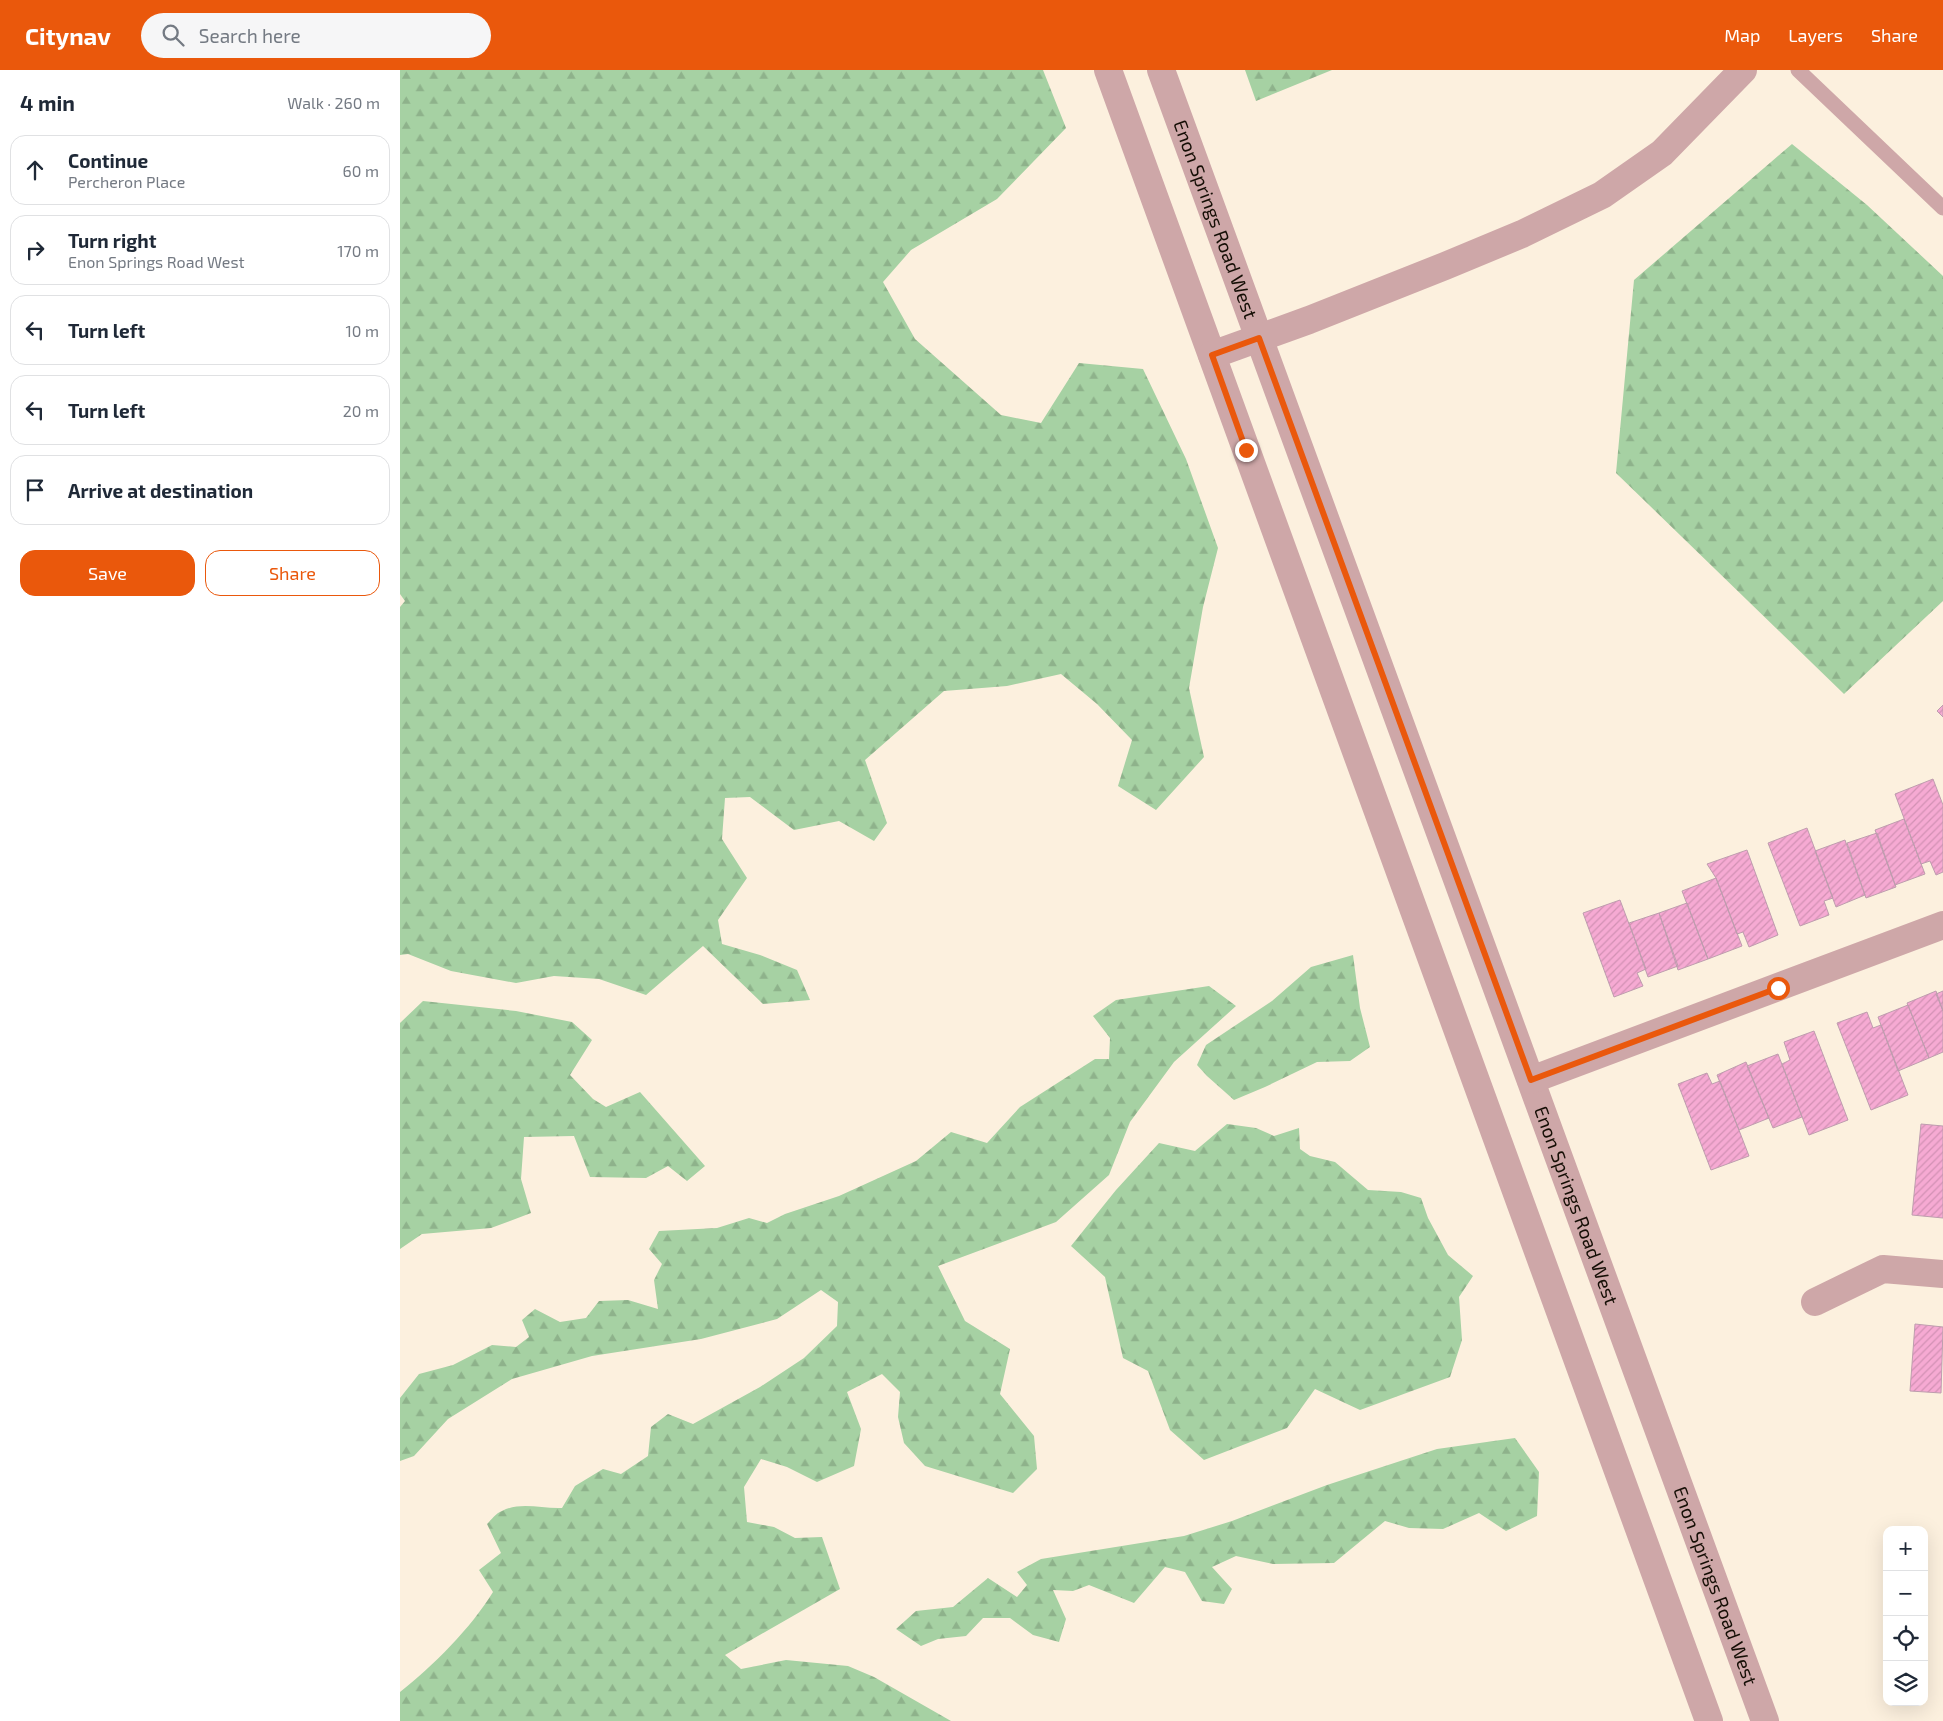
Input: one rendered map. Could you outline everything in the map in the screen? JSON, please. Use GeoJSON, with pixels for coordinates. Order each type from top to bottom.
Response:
{"type":"FeatureCollection","features":[{"type":"Feature","properties":{"kind":"street"},"geometry":{"type":"LineString","coordinates":[[1108,70],[1709,1721]]}},
{"type":"Feature","properties":{"kind":"street","name":"Enon Springs Road West"},"geometry":{"type":"LineString","coordinates":[[1161,70],[1765,1721]]}},
{"type":"Feature","properties":{"kind":"street"},"geometry":{"type":"LineString","coordinates":[[1212,355],[1309,320],[1522,234],[1602,195],[1662,154],[1743,70]]}},
{"type":"Feature","properties":{"kind":"street"},"geometry":{"type":"LineString","coordinates":[[1531,1080],[1943,926]]}},
{"type":"Feature","properties":{"kind":"street"},"geometry":{"type":"LineString","coordinates":[[1816,1302],[1883,1269],[1943,1274]]}},
{"type":"Feature","properties":{"kind":"lane"},"geometry":{"type":"LineString","coordinates":[[1798,70],[1943,208]]}},
{"type":"Feature","properties":{"kind":"green space"},"geometry":{"type":"Polygon","coordinates":[[[400,70],[1043,70],[1066,128],[997,199],[911,250],[883,282],[915,339],[1001,415],[1041,423],[1079,363],[1143,369],[1186,459],[1218,548],[1203,607],[1189,688],[1204,757],[1156,810],[1118,786],[1132,740],[1097,704],[1061,674],[1007,686],[944,691],[865,760],[887,823],[874,841],[839,821],[794,830],[750,797],[725,798],[722,839],[747,878],[718,920],[722,944],[760,955],[797,970],[810,1000],[763,1004],[703,946],[646,995],[599,979],[554,976],[516,983],[451,971],[408,954],[400,955],[400,607],[405,601],[400,594],[400,70]]]}},
{"type":"Feature","properties":{"kind":"green space"},"geometry":{"type":"Polygon","coordinates":[[[1245,70],[1332,70],[1256,101],[1245,70]]]}},
{"type":"Feature","properties":{"kind":"green space"},"geometry":{"type":"Polygon","coordinates":[[[1792,144],[1867,205],[1943,276],[1943,601],[1844,694],[1616,473],[1634,280],[1792,144]]]}},
{"type":"Feature","properties":{"kind":"green space"},"geometry":{"type":"Polygon","coordinates":[[[1353,955],[1360,1008],[1370,1047],[1350,1061],[1317,1062],[1234,1100],[1197,1065],[1206,1045],[1272,1001],[1311,967],[1353,955]]]}},
{"type":"Feature","properties":{"kind":"green space"},"geometry":{"type":"Polygon","coordinates":[[[1209,986],[1236,1006],[1174,1062],[1130,1122],[1109,1175],[1056,1222],[938,1266],[965,1321],[1010,1349],[1000,1394],[1034,1436],[1037,1469],[1013,1493],[925,1466],[904,1443],[898,1417],[900,1392],[882,1374],[847,1392],[861,1429],[854,1466],[817,1482],[787,1467],[761,1459],[744,1487],[747,1522],[774,1527],[795,1538],[822,1537],[840,1589],[725,1655],[741,1669],[786,1660],[848,1666],[874,1677],[951,1721],[400,1721],[400,1692],[451,1646],[474,1619],[493,1592],[479,1570],[501,1553],[487,1524],[494,1517],[500,1512],[517,1506],[562,1508],[575,1486],[603,1469],[621,1474],[648,1456],[651,1427],[668,1414],[693,1424],[760,1387],[804,1358],[837,1326],[838,1302],[821,1290],[777,1319],[701,1339],[592,1356],[512,1379],[448,1419],[414,1456],[400,1461],[400,1398],[419,1374],[453,1365],[492,1345],[516,1347],[529,1337],[522,1320],[535,1309],[560,1322],[586,1318],[599,1301],[628,1300],[658,1309],[654,1280],[662,1264],[649,1249],[659,1231],[717,1228],[749,1218],[767,1223],[785,1214],[839,1196],[916,1161],[951,1132],[987,1143],[1020,1107],[1095,1059],[1109,1059],[1110,1038],[1093,1016],[1116,1000],[1209,986]]]}},
{"type":"Feature","properties":{"kind":"green space"},"geometry":{"type":"Polygon","coordinates":[[[423,1001],[516,1011],[572,1022],[592,1040],[570,1075],[593,1099],[606,1107],[640,1092],[705,1166],[687,1181],[668,1166],[646,1178],[590,1177],[574,1136],[524,1137],[521,1179],[531,1213],[491,1228],[422,1234],[400,1249],[400,1023],[423,1001]]]}},
{"type":"Feature","properties":{"kind":"green space"},"geometry":{"type":"Polygon","coordinates":[[[1227,1124],[1256,1128],[1274,1136],[1299,1128],[1300,1149],[1310,1156],[1335,1162],[1368,1190],[1401,1192],[1421,1198],[1428,1218],[1448,1255],[1473,1276],[1459,1297],[1462,1340],[1450,1377],[1360,1410],[1315,1389],[1287,1428],[1204,1460],[1170,1430],[1148,1371],[1123,1358],[1105,1277],[1071,1246],[1116,1190],[1159,1143],[1195,1151],[1227,1124]]]}},
{"type":"Feature","properties":{"kind":"green space"},"geometry":{"type":"Polygon","coordinates":[[[1515,1438],[1539,1472],[1537,1516],[1506,1531],[1479,1513],[1443,1529],[1409,1528],[1385,1521],[1334,1563],[1273,1564],[1236,1556],[1212,1567],[1232,1589],[1224,1604],[1202,1601],[1185,1572],[1165,1567],[1134,1603],[1089,1585],[1073,1591],[1053,1590],[1066,1619],[1059,1642],[1033,1635],[1010,1618],[983,1618],[966,1636],[938,1639],[921,1646],[896,1629],[916,1611],[953,1607],[988,1578],[1017,1597],[1027,1585],[1017,1572],[1041,1559],[1184,1536],[1232,1521],[1327,1485],[1437,1449],[1515,1438]]]}},
{"type":"Feature","properties":{"kind":"building"},"geometry":{"type":"Polygon","coordinates":[[[1943,705],[1943,717],[1937,711],[1943,705]]]}},
{"type":"Feature","properties":{"kind":"building"},"geometry":{"type":"Polygon","coordinates":[[[1933,779],[1943,805],[1943,872],[1936,875],[1930,861],[1921,864],[1895,794],[1933,779]]]}},
{"type":"Feature","properties":{"kind":"building"},"geometry":{"type":"Polygon","coordinates":[[[1904,819],[1925,874],[1895,885],[1875,830],[1904,819]]]}},
{"type":"Feature","properties":{"kind":"building"},"geometry":{"type":"Polygon","coordinates":[[[1807,828],[1833,898],[1824,901],[1829,915],[1800,926],[1768,843],[1807,828]]]}},
{"type":"Feature","properties":{"kind":"building"},"geometry":{"type":"Polygon","coordinates":[[[1877,833],[1896,887],[1866,898],[1847,843],[1877,833]]]}},
{"type":"Feature","properties":{"kind":"building"},"geometry":{"type":"Polygon","coordinates":[[[1845,840],[1865,895],[1836,907],[1815,851],[1845,840]]]}},
{"type":"Feature","properties":{"kind":"building"},"geometry":{"type":"Polygon","coordinates":[[[1747,850],[1778,935],[1749,947],[1743,932],[1737,934],[1716,878],[1707,864],[1747,850]]]}},
{"type":"Feature","properties":{"kind":"building"},"geometry":{"type":"Polygon","coordinates":[[[1716,878],[1742,946],[1708,959],[1682,891],[1716,878]]]}},
{"type":"Feature","properties":{"kind":"building"},"geometry":{"type":"Polygon","coordinates":[[[1620,900],[1646,969],[1637,973],[1643,986],[1614,997],[1583,913],[1620,900]]]}},
{"type":"Feature","properties":{"kind":"building"},"geometry":{"type":"Polygon","coordinates":[[[1687,903],[1708,959],[1678,970],[1659,913],[1687,903]]]}},
{"type":"Feature","properties":{"kind":"building"},"geometry":{"type":"Polygon","coordinates":[[[1659,913],[1678,966],[1648,977],[1629,923],[1659,913]]]}},
{"type":"Feature","properties":{"kind":"building"},"geometry":{"type":"Polygon","coordinates":[[[1936,991],[1943,1011],[1943,1052],[1929,1058],[1907,1003],[1936,991]]]}},
{"type":"Feature","properties":{"kind":"building"},"geometry":{"type":"Polygon","coordinates":[[[1943,991],[1943,1011],[1936,994],[1943,991]]]}},
{"type":"Feature","properties":{"kind":"building"},"geometry":{"type":"Polygon","coordinates":[[[1908,1005],[1929,1058],[1898,1071],[1878,1017],[1908,1005]]]}},
{"type":"Feature","properties":{"kind":"building"},"geometry":{"type":"Polygon","coordinates":[[[1867,1012],[1873,1028],[1881,1025],[1908,1095],[1871,1110],[1837,1023],[1867,1012]]]}},
{"type":"Feature","properties":{"kind":"building"},"geometry":{"type":"Polygon","coordinates":[[[1814,1031],[1848,1120],[1809,1135],[1782,1064],[1790,1060],[1784,1042],[1814,1031]]]}},
{"type":"Feature","properties":{"kind":"building"},"geometry":{"type":"Polygon","coordinates":[[[1778,1054],[1802,1117],[1773,1128],[1747,1066],[1778,1054]]]}},
{"type":"Feature","properties":{"kind":"building"},"geometry":{"type":"Polygon","coordinates":[[[1746,1062],[1769,1118],[1739,1130],[1717,1075],[1746,1062]]]}},
{"type":"Feature","properties":{"kind":"building"},"geometry":{"type":"Polygon","coordinates":[[[1707,1073],[1712,1084],[1720,1081],[1749,1156],[1711,1170],[1678,1084],[1707,1073]]]}},
{"type":"Feature","properties":{"kind":"building"},"geometry":{"type":"Polygon","coordinates":[[[1921,1124],[1943,1126],[1943,1218],[1912,1215],[1921,1124]]]}},
{"type":"Feature","properties":{"kind":"building"},"geometry":{"type":"Polygon","coordinates":[[[1915,1324],[1943,1327],[1941,1393],[1910,1391],[1915,1324]]]}},
{"type":"Feature","properties":{"kind":"route"},"geometry":{"type":"LineString","coordinates":[[1246,450],[1212,355],[1259,338],[1531,1080],[1778,988]]}}]}
